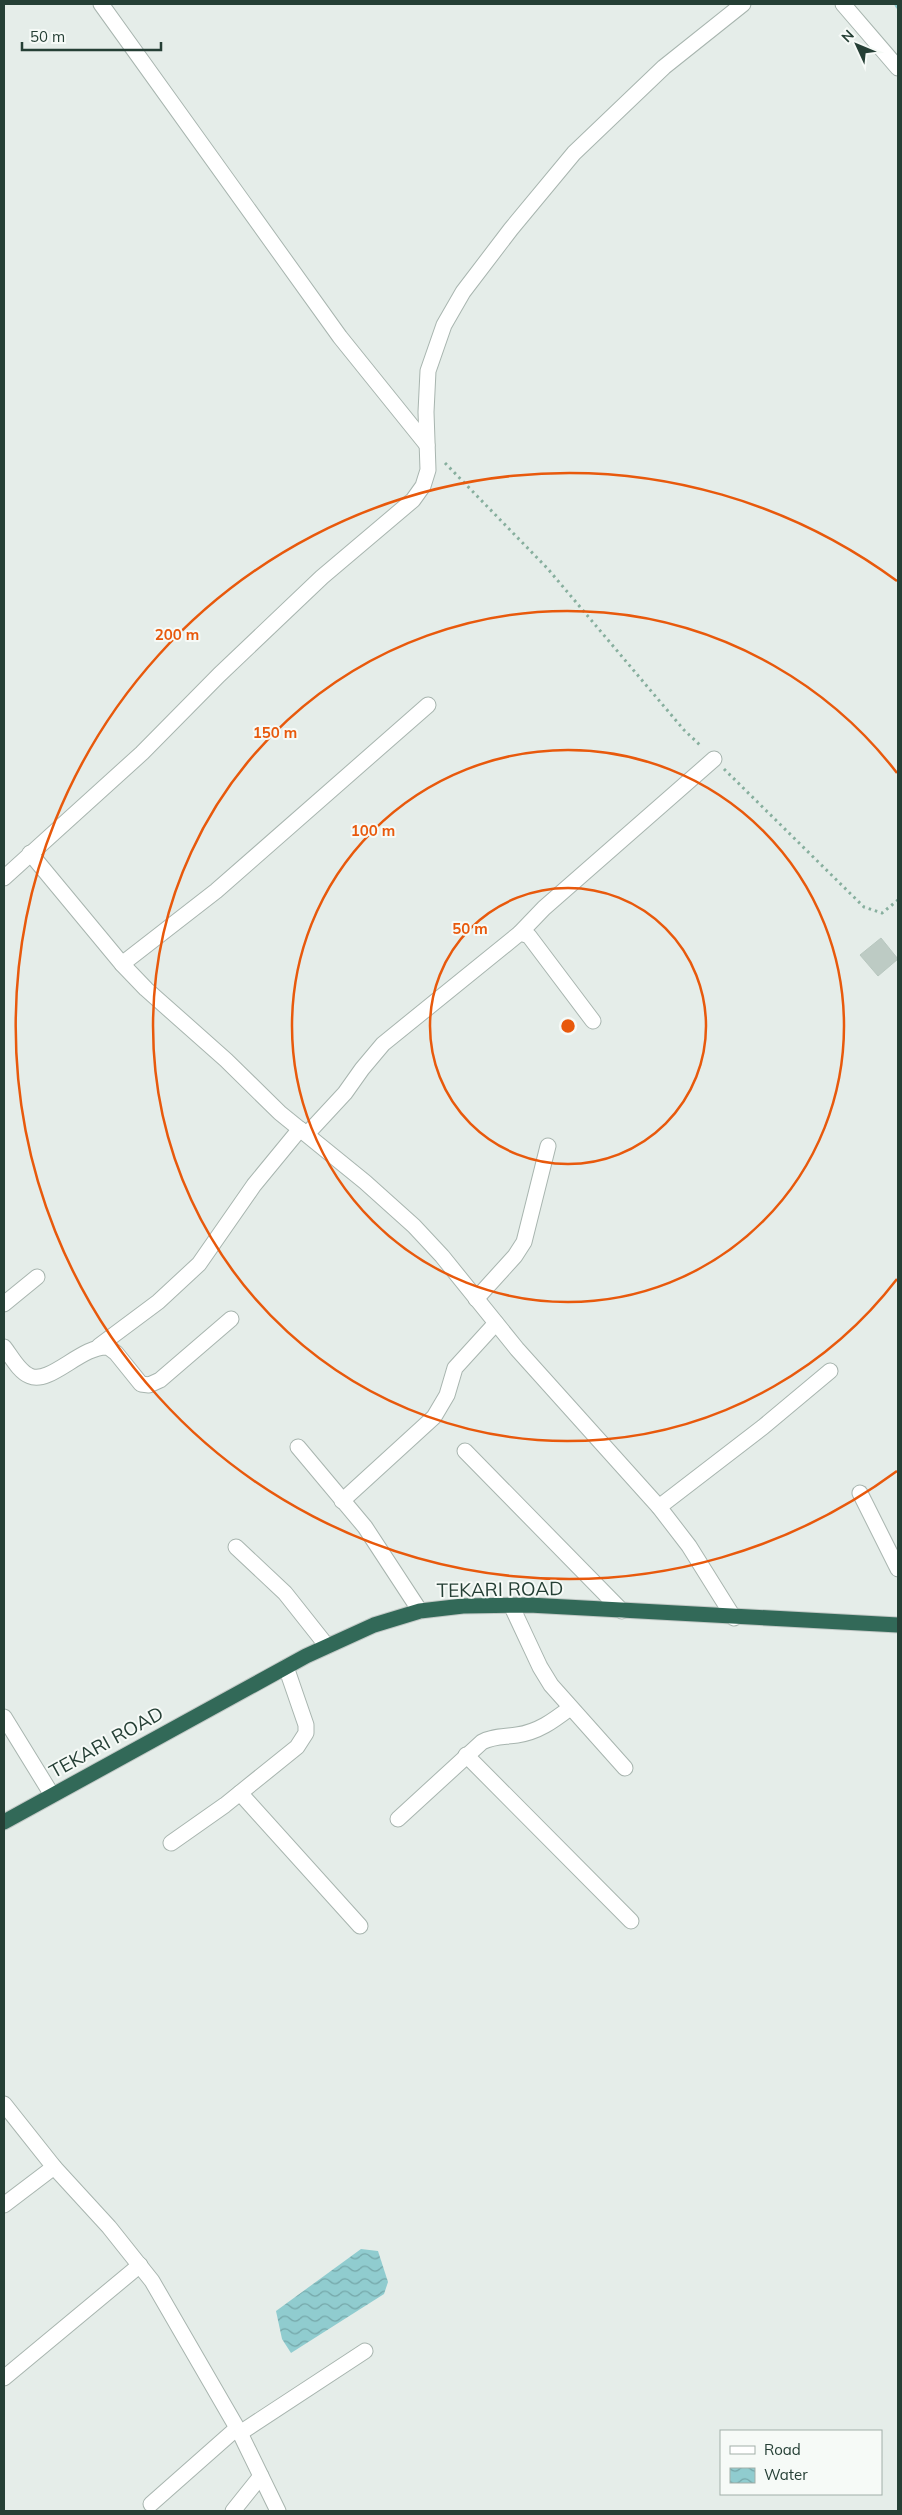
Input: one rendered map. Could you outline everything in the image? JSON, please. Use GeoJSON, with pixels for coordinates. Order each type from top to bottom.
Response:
{"type":"FeatureCollection","features":[{"type":"Feature","properties":{"kind":"highway","name":"TEKARI ROAD"},"geometry":{"type":"LineString","coordinates":[[4,1822],[327,1646],[374,1624],[420,1611],[463,1606],[511,1606],[898,1625]]}},
{"type":"Feature","properties":{"kind":"street"},"geometry":{"type":"LineString","coordinates":[[101,4],[340,337],[427,445]]}},
{"type":"Feature","properties":{"kind":"street"},"geometry":{"type":"LineString","coordinates":[[4,878],[142,753],[219,675],[322,577],[413,500],[423,486],[428,470],[426,412],[428,370],[444,324],[463,292],[511,229],[574,153],[664,67],[743,4]]}},
{"type":"Feature","properties":{"kind":"street"},"geometry":{"type":"LineString","coordinates":[[843,4],[898,68]]}},
{"type":"Feature","properties":{"kind":"street"},"geometry":{"type":"LineString","coordinates":[[122,964],[216,891],[428,705]]}},
{"type":"Feature","properties":{"kind":"street"},"geometry":{"type":"LineString","coordinates":[[4,1347],[28,1376],[37,1378],[99,1346],[158,1302],[199,1264],[254,1185],[303,1132],[345,1093],[383,1044],[520,933],[544,908],[714,759]]}},
{"type":"Feature","properties":{"kind":"street"},"geometry":{"type":"LineString","coordinates":[[30,853],[122,964],[146,989],[303,1132],[365,1182],[414,1226],[496,1323],[659,1507],[689,1546],[734,1618]]}},
{"type":"Feature","properties":{"kind":"street"},"geometry":{"type":"LineString","coordinates":[[520,933],[528,936],[593,1021]]}},
{"type":"Feature","properties":{"kind":"street"},"geometry":{"type":"LineString","coordinates":[[476,1299],[515,1256],[524,1242],[548,1146]]}},
{"type":"Feature","properties":{"kind":"street"},"geometry":{"type":"LineString","coordinates":[[4,1304],[37,1277]]}},
{"type":"Feature","properties":{"kind":"street"},"geometry":{"type":"LineString","coordinates":[[99,1346],[108,1347],[116,1353],[133,1377],[141,1384],[149,1385],[160,1380],[231,1319]]}},
{"type":"Feature","properties":{"kind":"street"},"geometry":{"type":"LineString","coordinates":[[342,1501],[434,1417],[448,1395],[455,1368],[496,1323]]}},
{"type":"Feature","properties":{"kind":"street"},"geometry":{"type":"LineString","coordinates":[[659,1507],[830,1371]]}},
{"type":"Feature","properties":{"kind":"street"},"geometry":{"type":"LineString","coordinates":[[298,1447],[365,1527],[420,1611]]}},
{"type":"Feature","properties":{"kind":"street"},"geometry":{"type":"LineString","coordinates":[[465,1451],[622,1611]]}},
{"type":"Feature","properties":{"kind":"street"},"geometry":{"type":"LineString","coordinates":[[860,1493],[898,1569]]}},
{"type":"Feature","properties":{"kind":"street"},"geometry":{"type":"LineString","coordinates":[[236,1547],[285,1593],[327,1646]]}},
{"type":"Feature","properties":{"kind":"street"},"geometry":{"type":"LineString","coordinates":[[511,1606],[540,1667],[570,1708],[625,1768]]}},
{"type":"Feature","properties":{"kind":"street"},"geometry":{"type":"LineString","coordinates":[[171,1843],[240,1793],[297,1748],[306,1733],[306,1725],[286,1667]]}},
{"type":"Feature","properties":{"kind":"street"},"geometry":{"type":"LineString","coordinates":[[398,1819],[482,1742],[490,1738],[526,1733],[544,1726],[570,1708]]}},
{"type":"Feature","properties":{"kind":"street"},"geometry":{"type":"LineString","coordinates":[[4,1717],[52,1795]]}},
{"type":"Feature","properties":{"kind":"street"},"geometry":{"type":"LineString","coordinates":[[466,1755],[631,1921]]}},
{"type":"Feature","properties":{"kind":"street"},"geometry":{"type":"LineString","coordinates":[[240,1793],[360,1926]]}},
{"type":"Feature","properties":{"kind":"street"},"geometry":{"type":"LineString","coordinates":[[4,2104],[54,2167],[109,2227],[152,2281],[239,2431],[278,2511]]}},
{"type":"Feature","properties":{"kind":"street"},"geometry":{"type":"LineString","coordinates":[[4,2205],[54,2167]]}},
{"type":"Feature","properties":{"kind":"street"},"geometry":{"type":"LineString","coordinates":[[4,2378],[140,2265]]}},
{"type":"Feature","properties":{"kind":"street"},"geometry":{"type":"LineString","coordinates":[[151,2504],[239,2431],[365,2351]]}},
{"type":"Feature","properties":{"kind":"street"},"geometry":{"type":"LineString","coordinates":[[233,2511],[261,2476]]}},
{"type":"Feature","properties":{"kind":"path"},"geometry":{"type":"LineString","coordinates":[[427,445],[548,569],[684,730],[864,907],[882,913],[898,900]]}},
{"type":"Feature","properties":{"kind":"water"},"geometry":{"type":"Polygon","coordinates":[[[361,2249],[378,2251],[388,2282],[384,2294],[291,2353],[282,2339],[276,2311],[361,2249]]]}},
{"type":"Feature","properties":{"kind":"building"},"geometry":{"type":"Polygon","coordinates":[[[881,938],[898,959],[878,976],[860,955],[881,938]]]}}]}
